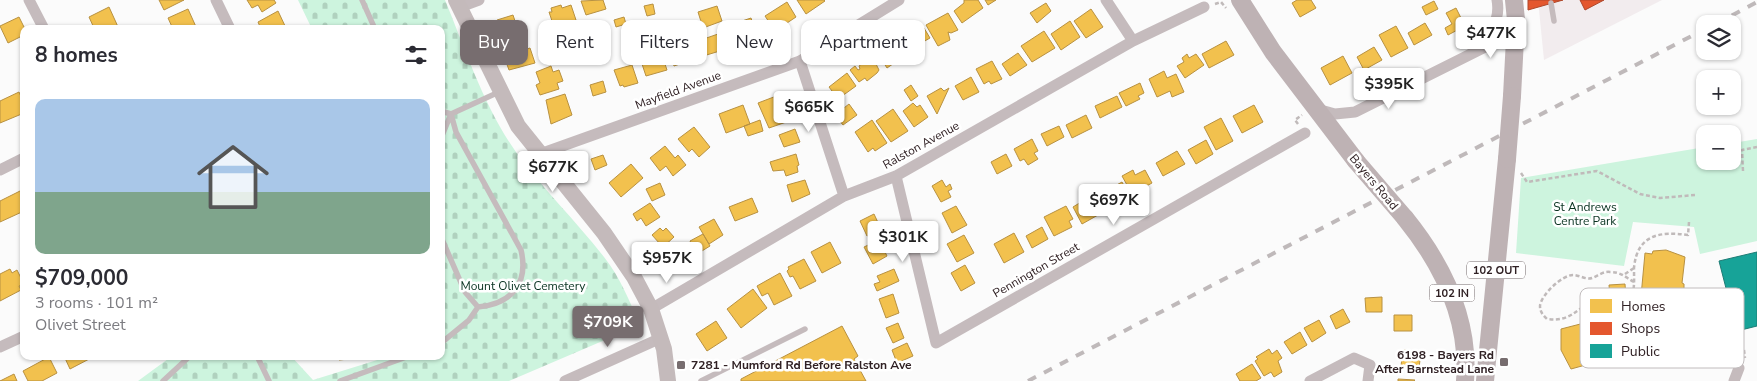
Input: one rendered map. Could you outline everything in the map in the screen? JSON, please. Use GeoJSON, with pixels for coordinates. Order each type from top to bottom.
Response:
{"type":"FeatureCollection","features":[{"type":"Feature","properties":{"kind":"main road","name":"Bayers Road"},"geometry":{"type":"LineString","coordinates":[[1240,0],[1273,52],[1315,108],[1356,161],[1405,218],[1431,253],[1452,292],[1464,335],[1465,381]]}},
{"type":"Feature","properties":{"kind":"main road"},"geometry":{"type":"LineString","coordinates":[[1504,0],[1508,22],[1514,33]]}},
{"type":"Feature","properties":{"kind":"main road"},"geometry":{"type":"LineString","coordinates":[[1514,0],[1516,20],[1514,33]]}},
{"type":"Feature","properties":{"kind":"main road","name":"102 OUT"},"geometry":{"type":"LineString","coordinates":[[1485,381],[1513,164],[1512,96],[1514,33]]}},
{"type":"Feature","properties":{"kind":"street"},"geometry":{"type":"LineString","coordinates":[[29,0],[42,25]]}},
{"type":"Feature","properties":{"kind":"street"},"geometry":{"type":"LineString","coordinates":[[216,0],[228,25]]}},
{"type":"Feature","properties":{"kind":"street"},"geometry":{"type":"LineString","coordinates":[[479,0],[458,4],[499,92],[518,126],[604,233],[634,277],[651,309],[661,338],[668,381]]}},
{"type":"Feature","properties":{"kind":"street","name":"Mayfield Avenue"},"geometry":{"type":"LineString","coordinates":[[540,154],[800,62],[899,0]]}},
{"type":"Feature","properties":{"kind":"street"},"geometry":{"type":"LineString","coordinates":[[1106,0],[1133,41]]}},
{"type":"Feature","properties":{"kind":"street"},"geometry":{"type":"LineString","coordinates":[[1456,61],[1490,33],[1497,19],[1497,0]]}},
{"type":"Feature","properties":{"kind":"street","name":"Ralston Avenue"},"geometry":{"type":"LineString","coordinates":[[651,309],[844,196],[896,176],[1133,41],[1204,7]]}},
{"type":"Feature","properties":{"kind":"street"},"geometry":{"type":"LineString","coordinates":[[1315,108],[1335,114],[1355,112],[1514,33]]}},
{"type":"Feature","properties":{"kind":"street"},"geometry":{"type":"LineString","coordinates":[[800,62],[844,196]]}},
{"type":"Feature","properties":{"kind":"street","name":"Pennington Street"},"geometry":{"type":"LineString","coordinates":[[896,176],[936,343],[1305,133]]}},
{"type":"Feature","properties":{"kind":"street"},"geometry":{"type":"LineString","coordinates":[[0,170],[20,160]]}},
{"type":"Feature","properties":{"kind":"street"},"geometry":{"type":"LineString","coordinates":[[0,347],[20,338]]}},
{"type":"Feature","properties":{"kind":"street"},"geometry":{"type":"LineString","coordinates":[[565,381],[661,338]]}},
{"type":"Feature","properties":{"kind":"street"},"geometry":{"type":"LineString","coordinates":[[1310,381],[1354,358],[1370,365],[1368,381]]}},
{"type":"Feature","properties":{"kind":"street"},"geometry":{"type":"LineString","coordinates":[[1734,381],[1739,368]]}},
{"type":"Feature","properties":{"kind":"lane"},"geometry":{"type":"LineString","coordinates":[[362,0],[373,25]]}},
{"type":"Feature","properties":{"kind":"lane"},"geometry":{"type":"LineString","coordinates":[[1551,4],[1554,21]]}},
{"type":"Feature","properties":{"kind":"lane"},"geometry":{"type":"LineString","coordinates":[[445,112],[451,114],[499,92]]}},
{"type":"Feature","properties":{"kind":"lane"},"geometry":{"type":"LineString","coordinates":[[445,128],[451,114]]}},
{"type":"Feature","properties":{"kind":"lane"},"geometry":{"type":"LineString","coordinates":[[445,340],[464,324],[478,307],[494,306],[513,294],[522,272],[524,261],[521,250],[456,132],[451,114]]}},
{"type":"Feature","properties":{"kind":"lane"},"geometry":{"type":"LineString","coordinates":[[445,247],[465,292],[478,307]]}},
{"type":"Feature","properties":{"kind":"lane"},"geometry":{"type":"LineString","coordinates":[[704,380],[805,329]]}},
{"type":"Feature","properties":{"kind":"lane"},"geometry":{"type":"LineString","coordinates":[[163,381],[186,360]]}},
{"type":"Feature","properties":{"kind":"lane"},"geometry":{"type":"LineString","coordinates":[[259,360],[269,381]]}},
{"type":"Feature","properties":{"kind":"lane"},"geometry":{"type":"LineString","coordinates":[[340,381],[398,360]]}},
{"type":"Feature","properties":{"kind":"path"},"geometry":{"type":"LineString","coordinates":[[1743,171],[1742,150],[1757,147]]}},
{"type":"Feature","properties":{"kind":"path"},"geometry":{"type":"LineString","coordinates":[[1513,164],[1527,182],[1597,171],[1640,194],[1660,198],[1695,195]]}},
{"type":"Feature","properties":{"kind":"path"},"geometry":{"type":"LineString","coordinates":[[1633,288],[1636,253],[1642,243],[1655,236],[1671,233],[1688,235],[1689,222]]}},
{"type":"Feature","properties":{"kind":"path"},"geometry":{"type":"LineString","coordinates":[[1625,274],[1634,268]]}},
{"type":"Feature","properties":{"kind":"path"},"geometry":{"type":"LineString","coordinates":[[1580,311],[1561,320],[1547,319],[1542,314],[1540,304],[1543,298],[1572,275],[1592,278],[1612,272],[1625,274],[1634,282]]}},
{"type":"Feature","properties":{"kind":"shaded area"},"geometry":{"type":"Polygon","coordinates":[[[1538,0],[1662,0],[1544,60],[1538,0]]]}},
{"type":"Feature","properties":{"kind":"green space","name":"Mount Olivet Cemetery"},"geometry":{"type":"Polygon","coordinates":[[[298,0],[445,0],[460,38],[460,65],[471,65],[494,116],[516,152],[610,265],[640,325],[509,381],[138,381],[167,360],[295,360],[313,380],[377,360],[445,360],[445,25],[310,25],[298,0]]]}},
{"type":"Feature","properties":{"kind":"green space","name":"St Andrews Centre Park"},"geometry":{"type":"Polygon","coordinates":[[[1757,139],[1757,241],[1700,254],[1694,227],[1633,222],[1624,266],[1516,253],[1521,178],[1696,149],[1696,170],[1741,170],[1741,142],[1757,139]]]}},
{"type":"Feature","properties":{"kind":"building: Homes"},"geometry":{"type":"Polygon","coordinates":[[[159,0],[184,0],[164,10],[159,0]]]}},
{"type":"Feature","properties":{"kind":"building: Homes"},"geometry":{"type":"Polygon","coordinates":[[[247,0],[274,0],[276,3],[262,12],[258,5],[252,8],[247,0]]]}},
{"type":"Feature","properties":{"kind":"building: Homes"},"geometry":{"type":"Polygon","coordinates":[[[603,0],[606,9],[586,15],[581,1],[603,0]]]}},
{"type":"Feature","properties":{"kind":"building: Homes"},"geometry":{"type":"Polygon","coordinates":[[[797,0],[824,0],[825,1],[806,14],[797,0]]]}},
{"type":"Feature","properties":{"kind":"building: Homes"},"geometry":{"type":"Polygon","coordinates":[[[964,0],[978,0],[983,8],[962,23],[954,11],[964,3],[964,0]]]}},
{"type":"Feature","properties":{"kind":"building: Homes"},"geometry":{"type":"Polygon","coordinates":[[[985,0],[996,0],[988,5],[985,0]]]}},
{"type":"Feature","properties":{"kind":"building: Homes"},"geometry":{"type":"Polygon","coordinates":[[[1297,0],[1311,0],[1316,8],[1300,17],[1292,3],[1297,0]]]}},
{"type":"Feature","properties":{"kind":"building: Homes"},"geometry":{"type":"Polygon","coordinates":[[[1434,1],[1438,9],[1426,15],[1422,7],[1434,1]]]}},
{"type":"Feature","properties":{"kind":"building: Homes"},"geometry":{"type":"Polygon","coordinates":[[[787,2],[796,17],[791,20],[768,20],[765,16],[787,2]]]}},
{"type":"Feature","properties":{"kind":"building: Homes"},"geometry":{"type":"Polygon","coordinates":[[[1046,3],[1051,11],[1037,23],[1030,13],[1046,3]]]}},
{"type":"Feature","properties":{"kind":"building: Homes"},"geometry":{"type":"Polygon","coordinates":[[[653,4],[655,14],[647,16],[644,6],[653,4]]]}},
{"type":"Feature","properties":{"kind":"building: Homes"},"geometry":{"type":"Polygon","coordinates":[[[561,5],[562,8],[571,5],[576,20],[552,20],[549,12],[552,12],[551,8],[561,5]]]}},
{"type":"Feature","properties":{"kind":"building: Homes"},"geometry":{"type":"Polygon","coordinates":[[[717,6],[722,20],[717,20],[717,23],[707,27],[707,20],[700,20],[698,12],[717,6]]]}},
{"type":"Feature","properties":{"kind":"building: Homes"},"geometry":{"type":"Polygon","coordinates":[[[109,7],[117,25],[93,25],[89,17],[109,7]]]}},
{"type":"Feature","properties":{"kind":"building: Homes"},"geometry":{"type":"Polygon","coordinates":[[[1456,8],[1465,26],[1448,35],[1445,28],[1452,24],[1446,13],[1456,8]]]}},
{"type":"Feature","properties":{"kind":"building: Homes"},"geometry":{"type":"Polygon","coordinates":[[[188,9],[195,25],[171,25],[168,18],[188,9]]]}},
{"type":"Feature","properties":{"kind":"building: Homes"},"geometry":{"type":"Polygon","coordinates":[[[1091,9],[1103,27],[1086,38],[1074,21],[1091,9]]]}},
{"type":"Feature","properties":{"kind":"building: Homes"},"geometry":{"type":"Polygon","coordinates":[[[278,11],[285,25],[259,25],[258,22],[278,11]]]}},
{"type":"Feature","properties":{"kind":"building: Homes"},"geometry":{"type":"Polygon","coordinates":[[[948,13],[958,30],[951,33],[948,32],[950,40],[938,46],[926,25],[948,13]]]}},
{"type":"Feature","properties":{"kind":"building: Homes"},"geometry":{"type":"Polygon","coordinates":[[[513,15],[515,20],[497,20],[513,15]]]}},
{"type":"Feature","properties":{"kind":"building: Homes"},"geometry":{"type":"Polygon","coordinates":[[[19,17],[23,25],[20,25],[20,37],[8,43],[0,26],[19,17]]]}},
{"type":"Feature","properties":{"kind":"building: Homes"},"geometry":{"type":"Polygon","coordinates":[[[624,17],[625,20],[621,20],[621,26],[616,27],[614,20],[624,17]]]}},
{"type":"Feature","properties":{"kind":"building: Homes"},"geometry":{"type":"Polygon","coordinates":[[[1070,21],[1080,37],[1061,50],[1051,34],[1070,21]]]}},
{"type":"Feature","properties":{"kind":"building: Homes"},"geometry":{"type":"Polygon","coordinates":[[[1425,23],[1432,35],[1414,45],[1408,33],[1425,23]]]}},
{"type":"Feature","properties":{"kind":"building: Homes"},"geometry":{"type":"Polygon","coordinates":[[[1396,26],[1408,48],[1391,57],[1379,35],[1396,26]]]}},
{"type":"Feature","properties":{"kind":"building: Homes"},"geometry":{"type":"Polygon","coordinates":[[[925,30],[930,38],[925,41],[925,30]]]}},
{"type":"Feature","properties":{"kind":"building: Homes"},"geometry":{"type":"Polygon","coordinates":[[[1044,31],[1055,48],[1032,62],[1021,46],[1044,31]]]}},
{"type":"Feature","properties":{"kind":"building: Homes"},"geometry":{"type":"Polygon","coordinates":[[[717,34],[717,52],[707,55],[707,38],[717,34]]]}},
{"type":"Feature","properties":{"kind":"building: Homes"},"geometry":{"type":"Polygon","coordinates":[[[1226,41],[1234,55],[1209,68],[1202,54],[1226,41]]]}},
{"type":"Feature","properties":{"kind":"building: Homes"},"geometry":{"type":"Polygon","coordinates":[[[1374,47],[1382,60],[1364,70],[1357,57],[1374,47]]]}},
{"type":"Feature","properties":{"kind":"building: Homes"},"geometry":{"type":"Polygon","coordinates":[[[530,48],[535,63],[528,65],[528,49],[530,48]]]}},
{"type":"Feature","properties":{"kind":"building: Homes"},"geometry":{"type":"Polygon","coordinates":[[[1018,53],[1027,65],[1010,76],[1002,64],[1018,53]]]}},
{"type":"Feature","properties":{"kind":"building: Homes"},"geometry":{"type":"Polygon","coordinates":[[[1187,54],[1189,58],[1196,54],[1204,65],[1185,78],[1177,66],[1184,62],[1182,58],[1187,54]]]}},
{"type":"Feature","properties":{"kind":"building: Homes"},"geometry":{"type":"Polygon","coordinates":[[[1343,56],[1352,73],[1330,85],[1321,68],[1343,56]]]}},
{"type":"Feature","properties":{"kind":"building: Homes"},"geometry":{"type":"Polygon","coordinates":[[[992,61],[1002,79],[991,84],[989,81],[984,84],[976,69],[992,61]]]}},
{"type":"Feature","properties":{"kind":"building: Homes"},"geometry":{"type":"Polygon","coordinates":[[[507,65],[528,65],[509,70],[507,65]]]}},
{"type":"Feature","properties":{"kind":"building: Homes"},"geometry":{"type":"Polygon","coordinates":[[[632,65],[638,83],[624,87],[623,85],[620,86],[614,70],[632,65]]]}},
{"type":"Feature","properties":{"kind":"building: Homes"},"geometry":{"type":"Polygon","coordinates":[[[642,65],[665,65],[667,70],[646,76],[642,65]]]}},
{"type":"Feature","properties":{"kind":"building: Homes"},"geometry":{"type":"Polygon","coordinates":[[[876,65],[879,70],[867,81],[865,78],[859,82],[850,70],[855,66],[858,70],[860,69],[859,66],[876,65]]]}},
{"type":"Feature","properties":{"kind":"building: Homes"},"geometry":{"type":"Polygon","coordinates":[[[551,66],[553,72],[559,70],[563,81],[557,83],[559,89],[540,95],[536,85],[540,83],[536,72],[551,66]]]}},
{"type":"Feature","properties":{"kind":"building: Homes"},"geometry":{"type":"Polygon","coordinates":[[[1164,71],[1167,78],[1176,74],[1184,92],[1172,97],[1170,91],[1157,97],[1149,79],[1164,71]]]}},
{"type":"Feature","properties":{"kind":"building: Homes"},"geometry":{"type":"Polygon","coordinates":[[[847,73],[856,86],[838,99],[829,87],[847,73]]]}},
{"type":"Feature","properties":{"kind":"building: Homes"},"geometry":{"type":"Polygon","coordinates":[[[971,77],[979,92],[963,100],[955,86],[971,77]]]}},
{"type":"Feature","properties":{"kind":"building: Homes"},"geometry":{"type":"Polygon","coordinates":[[[603,81],[606,92],[593,96],[590,85],[603,81]]]}},
{"type":"Feature","properties":{"kind":"building: Homes"},"geometry":{"type":"Polygon","coordinates":[[[1140,83],[1144,93],[1138,96],[1140,99],[1126,106],[1119,93],[1140,83]]]}},
{"type":"Feature","properties":{"kind":"building: Homes"},"geometry":{"type":"Polygon","coordinates":[[[911,85],[918,96],[911,101],[904,90],[911,85]]]}},
{"type":"Feature","properties":{"kind":"building: Homes"},"geometry":{"type":"Polygon","coordinates":[[[941,88],[944,91],[949,88],[937,114],[927,96],[941,88]]]}},
{"type":"Feature","properties":{"kind":"building: Homes"},"geometry":{"type":"Polygon","coordinates":[[[19,92],[20,115],[0,123],[0,101],[19,92]]]}},
{"type":"Feature","properties":{"kind":"building: Homes"},"geometry":{"type":"Polygon","coordinates":[[[565,94],[572,115],[551,124],[546,100],[565,94]]]}},
{"type":"Feature","properties":{"kind":"building: Homes"},"geometry":{"type":"Polygon","coordinates":[[[779,95],[783,106],[787,105],[792,120],[769,128],[758,103],[779,95]]]}},
{"type":"Feature","properties":{"kind":"building: Homes"},"geometry":{"type":"Polygon","coordinates":[[[1117,96],[1122,107],[1100,118],[1095,106],[1117,96]]]}},
{"type":"Feature","properties":{"kind":"building: Homes"},"geometry":{"type":"Polygon","coordinates":[[[913,103],[917,107],[920,105],[928,117],[914,127],[903,111],[913,103]]]}},
{"type":"Feature","properties":{"kind":"building: Homes"},"geometry":{"type":"Polygon","coordinates":[[[849,104],[857,115],[843,125],[835,115],[849,104]]]}},
{"type":"Feature","properties":{"kind":"building: Homes"},"geometry":{"type":"Polygon","coordinates":[[[743,105],[750,124],[726,133],[719,114],[743,105]]]}},
{"type":"Feature","properties":{"kind":"building: Homes"},"geometry":{"type":"Polygon","coordinates":[[[1254,105],[1263,122],[1242,133],[1233,116],[1254,105]]]}},
{"type":"Feature","properties":{"kind":"building: Homes"},"geometry":{"type":"Polygon","coordinates":[[[893,109],[908,131],[891,142],[876,121],[893,109]]]}},
{"type":"Feature","properties":{"kind":"building: Homes"},"geometry":{"type":"Polygon","coordinates":[[[1086,115],[1092,128],[1072,138],[1066,125],[1086,115]]]}},
{"type":"Feature","properties":{"kind":"building: Homes"},"geometry":{"type":"Polygon","coordinates":[[[1221,118],[1233,141],[1216,150],[1204,127],[1221,118]]]}},
{"type":"Feature","properties":{"kind":"building: Homes"},"geometry":{"type":"Polygon","coordinates":[[[760,120],[763,131],[748,136],[744,126],[760,120]]]}},
{"type":"Feature","properties":{"kind":"building: Homes"},"geometry":{"type":"Polygon","coordinates":[[[872,120],[887,143],[875,151],[873,148],[868,152],[855,132],[872,120]]]}},
{"type":"Feature","properties":{"kind":"building: Homes"},"geometry":{"type":"Polygon","coordinates":[[[1059,126],[1064,137],[1047,146],[1041,134],[1059,126]]]}},
{"type":"Feature","properties":{"kind":"building: Homes"},"geometry":{"type":"Polygon","coordinates":[[[694,127],[710,147],[699,157],[692,149],[689,152],[678,139],[694,127]]]}},
{"type":"Feature","properties":{"kind":"building: Homes"},"geometry":{"type":"Polygon","coordinates":[[[795,129],[800,142],[784,147],[779,135],[795,129]]]}},
{"type":"Feature","properties":{"kind":"building: Homes"},"geometry":{"type":"Polygon","coordinates":[[[1032,139],[1038,151],[1034,153],[1038,159],[1028,165],[1024,159],[1020,161],[1014,149],[1032,139]]]}},
{"type":"Feature","properties":{"kind":"building: Homes"},"geometry":{"type":"Polygon","coordinates":[[[1206,140],[1213,154],[1196,164],[1188,150],[1206,140]]]}},
{"type":"Feature","properties":{"kind":"building: Homes"},"geometry":{"type":"Polygon","coordinates":[[[665,146],[675,158],[678,155],[686,165],[673,176],[666,166],[660,171],[650,158],[665,146]]]}},
{"type":"Feature","properties":{"kind":"building: Homes"},"geometry":{"type":"Polygon","coordinates":[[[1177,151],[1185,164],[1163,176],[1156,163],[1177,151]]]}},
{"type":"Feature","properties":{"kind":"building: Homes"},"geometry":{"type":"Polygon","coordinates":[[[796,154],[799,165],[797,166],[798,172],[786,176],[784,170],[773,171],[770,162],[796,154]]]}},
{"type":"Feature","properties":{"kind":"building: Homes"},"geometry":{"type":"Polygon","coordinates":[[[1006,154],[1012,166],[997,174],[991,162],[1006,154]]]}},
{"type":"Feature","properties":{"kind":"building: Homes"},"geometry":{"type":"Polygon","coordinates":[[[603,155],[607,165],[595,170],[591,159],[603,155]]]}},
{"type":"Feature","properties":{"kind":"building: Homes"},"geometry":{"type":"Polygon","coordinates":[[[631,164],[643,178],[621,197],[609,183],[631,164]]]}},
{"type":"Feature","properties":{"kind":"building: Homes"},"geometry":{"type":"Polygon","coordinates":[[[1133,170],[1135,175],[1145,170],[1152,183],[1132,194],[1122,176],[1133,170]]]}},
{"type":"Feature","properties":{"kind":"building: Homes"},"geometry":{"type":"Polygon","coordinates":[[[805,180],[810,194],[792,202],[787,185],[805,180]]]}},
{"type":"Feature","properties":{"kind":"building: Homes"},"geometry":{"type":"Polygon","coordinates":[[[942,180],[946,187],[950,184],[952,189],[948,191],[951,197],[941,202],[932,186],[942,180]]]}},
{"type":"Feature","properties":{"kind":"building: Homes"},"geometry":{"type":"Polygon","coordinates":[[[1122,182],[1130,196],[1113,205],[1106,191],[1122,182]]]}},
{"type":"Feature","properties":{"kind":"building: Homes"},"geometry":{"type":"Polygon","coordinates":[[[660,183],[665,195],[652,201],[646,189],[660,183]]]}},
{"type":"Feature","properties":{"kind":"building: Homes"},"geometry":{"type":"Polygon","coordinates":[[[20,191],[20,213],[0,222],[0,201],[20,191]]]}},
{"type":"Feature","properties":{"kind":"building: Homes"},"geometry":{"type":"Polygon","coordinates":[[[1094,194],[1095,196],[1099,194],[1102,199],[1093,207],[1098,215],[1082,224],[1073,207],[1094,194]]]}},
{"type":"Feature","properties":{"kind":"building: Homes"},"geometry":{"type":"Polygon","coordinates":[[[752,198],[758,212],[735,221],[729,207],[752,198]]]}},
{"type":"Feature","properties":{"kind":"building: Homes"},"geometry":{"type":"Polygon","coordinates":[[[650,203],[660,217],[646,226],[641,218],[637,221],[633,214],[650,203]]]}},
{"type":"Feature","properties":{"kind":"building: Homes"},"geometry":{"type":"Polygon","coordinates":[[[956,206],[967,225],[952,233],[942,213],[956,206]]]}},
{"type":"Feature","properties":{"kind":"building: Homes"},"geometry":{"type":"Polygon","coordinates":[[[1066,206],[1073,219],[1069,221],[1072,227],[1054,236],[1044,217],[1066,206]]]}},
{"type":"Feature","properties":{"kind":"building: Homes"},"geometry":{"type":"Polygon","coordinates":[[[874,214],[881,229],[867,236],[860,221],[874,214]]]}},
{"type":"Feature","properties":{"kind":"building: Homes"},"geometry":{"type":"Polygon","coordinates":[[[714,219],[723,235],[709,244],[699,227],[714,219]]]}},
{"type":"Feature","properties":{"kind":"building: Homes"},"geometry":{"type":"Polygon","coordinates":[[[1042,227],[1048,239],[1032,248],[1026,236],[1042,227]]]}},
{"type":"Feature","properties":{"kind":"building: Homes"},"geometry":{"type":"Polygon","coordinates":[[[660,228],[663,231],[666,228],[674,237],[661,249],[658,246],[660,244],[652,235],[660,228]]]}},
{"type":"Feature","properties":{"kind":"building: Homes"},"geometry":{"type":"Polygon","coordinates":[[[1014,233],[1024,252],[1004,263],[994,244],[1014,233]]]}},
{"type":"Feature","properties":{"kind":"building: Homes"},"geometry":{"type":"Polygon","coordinates":[[[703,234],[710,246],[697,254],[690,246],[692,245],[690,241],[703,234]]]}},
{"type":"Feature","properties":{"kind":"building: Homes"},"geometry":{"type":"Polygon","coordinates":[[[964,235],[974,253],[957,262],[947,244],[964,235]]]}},
{"type":"Feature","properties":{"kind":"building: Homes"},"geometry":{"type":"Polygon","coordinates":[[[879,240],[887,256],[873,264],[864,247],[879,240]]]}},
{"type":"Feature","properties":{"kind":"building: Homes"},"geometry":{"type":"Polygon","coordinates":[[[830,242],[841,263],[822,273],[811,252],[830,242]]]}},
{"type":"Feature","properties":{"kind":"building: Homes"},"geometry":{"type":"Polygon","coordinates":[[[1666,250],[1685,257],[1682,283],[1684,288],[1642,288],[1645,253],[1652,254],[1653,251],[1666,250]]]}},
{"type":"Feature","properties":{"kind":"building: Homes"},"geometry":{"type":"Polygon","coordinates":[[[804,259],[816,281],[800,289],[793,276],[790,277],[787,271],[788,267],[804,259]]]}},
{"type":"Feature","properties":{"kind":"building: Homes"},"geometry":{"type":"Polygon","coordinates":[[[965,265],[975,283],[961,291],[951,273],[965,265]]]}},
{"type":"Feature","properties":{"kind":"building: Homes"},"geometry":{"type":"Polygon","coordinates":[[[10,269],[12,273],[17,270],[20,276],[20,291],[0,301],[0,274],[10,269]]]}},
{"type":"Feature","properties":{"kind":"building: Homes"},"geometry":{"type":"Polygon","coordinates":[[[894,269],[899,281],[877,291],[874,284],[880,282],[877,276],[894,269]]]}},
{"type":"Feature","properties":{"kind":"building: Homes"},"geometry":{"type":"Polygon","coordinates":[[[780,273],[792,296],[774,305],[768,293],[762,296],[757,286],[780,273]]]}},
{"type":"Feature","properties":{"kind":"building: Homes"},"geometry":{"type":"Polygon","coordinates":[[[1625,284],[1625,288],[1609,288],[1609,285],[1625,284]]]}},
{"type":"Feature","properties":{"kind":"building: Homes"},"geometry":{"type":"Polygon","coordinates":[[[753,289],[767,308],[741,328],[727,309],[753,289]]]}},
{"type":"Feature","properties":{"kind":"building: Homes"},"geometry":{"type":"Polygon","coordinates":[[[893,294],[899,313],[886,318],[879,299],[893,294]]]}},
{"type":"Feature","properties":{"kind":"building: Homes"},"geometry":{"type":"Polygon","coordinates":[[[1382,297],[1382,312],[1366,312],[1365,298],[1382,297]]]}},
{"type":"Feature","properties":{"kind":"building: Homes"},"geometry":{"type":"Polygon","coordinates":[[[1343,309],[1350,322],[1336,329],[1330,316],[1343,309]]]}},
{"type":"Feature","properties":{"kind":"building: Homes"},"geometry":{"type":"Polygon","coordinates":[[[1394,315],[1412,315],[1412,331],[1394,331],[1394,315]]]}},
{"type":"Feature","properties":{"kind":"building: Homes"},"geometry":{"type":"Polygon","coordinates":[[[1319,320],[1326,333],[1312,342],[1304,328],[1319,320]]]}},
{"type":"Feature","properties":{"kind":"building: Homes"},"geometry":{"type":"Polygon","coordinates":[[[716,321],[727,338],[707,351],[696,334],[716,321]]]}},
{"type":"Feature","properties":{"kind":"building: Homes"},"geometry":{"type":"Polygon","coordinates":[[[898,323],[904,338],[893,343],[886,328],[898,323]]]}},
{"type":"Feature","properties":{"kind":"building: Homes"},"geometry":{"type":"Polygon","coordinates":[[[1580,324],[1580,367],[1571,369],[1561,350],[1561,329],[1580,324]]]}},
{"type":"Feature","properties":{"kind":"building: Homes"},"geometry":{"type":"Polygon","coordinates":[[[842,326],[858,356],[854,359],[866,381],[741,381],[741,379],[842,326]]]}},
{"type":"Feature","properties":{"kind":"building: Homes"},"geometry":{"type":"Polygon","coordinates":[[[1300,332],[1307,345],[1292,354],[1284,342],[1300,332]]]}},
{"type":"Feature","properties":{"kind":"building: Homes"},"geometry":{"type":"Polygon","coordinates":[[[907,343],[913,356],[897,363],[892,350],[907,343]]]}},
{"type":"Feature","properties":{"kind":"building: Homes"},"geometry":{"type":"Polygon","coordinates":[[[1269,349],[1272,354],[1277,350],[1282,358],[1278,361],[1282,372],[1274,377],[1271,372],[1264,376],[1255,361],[1258,359],[1256,357],[1269,349]]]}},
{"type":"Feature","properties":{"kind":"building: Homes"},"geometry":{"type":"Polygon","coordinates":[[[1403,350],[1421,352],[1419,368],[1401,366],[1403,350]]]}},
{"type":"Feature","properties":{"kind":"building: Homes"},"geometry":{"type":"Polygon","coordinates":[[[43,360],[50,360],[57,373],[42,381],[28,381],[23,371],[43,360]]]}},
{"type":"Feature","properties":{"kind":"building: Homes"},"geometry":{"type":"Polygon","coordinates":[[[66,360],[87,360],[70,369],[66,360]]]}},
{"type":"Feature","properties":{"kind":"building: Homes"},"geometry":{"type":"Polygon","coordinates":[[[1252,364],[1261,378],[1256,381],[1240,381],[1236,374],[1252,364]]]}},
{"type":"Feature","properties":{"kind":"building: Homes"},"geometry":{"type":"Polygon","coordinates":[[[14,374],[17,381],[0,381],[14,374]]]}},
{"type":"Feature","properties":{"kind":"building: Homes"},"geometry":{"type":"Polygon","coordinates":[[[1398,379],[1415,380],[1398,381],[1398,379]]]}},
{"type":"Feature","properties":{"kind":"building: Shops"},"geometry":{"type":"Polygon","coordinates":[[[1528,0],[1563,0],[1528,10],[1528,0]]]}},
{"type":"Feature","properties":{"kind":"building: Shops"},"geometry":{"type":"Polygon","coordinates":[[[1580,0],[1604,0],[1585,10],[1580,0]]]}},
{"type":"Feature","properties":{"kind":"building: Public"},"geometry":{"type":"Polygon","coordinates":[[[1757,252],[1757,326],[1744,329],[1744,288],[1726,288],[1719,261],[1757,252]]]}},
{"type":"Feature","properties":{"kind":"railway"},"geometry":{"type":"LineString","coordinates":[[1733,15],[1757,2]]}},
{"type":"Feature","properties":{"kind":"railway"},"geometry":{"type":"LineString","coordinates":[[1028,381],[1696,34]]}},
{"type":"Feature","properties":{"kind":"place","name":"6198 - Bayers Rd After Barnstead Lane"},"geometry":{"type":"Point","coordinates":[1504,362]}},
{"type":"Feature","properties":{"kind":"place","name":"7281 - Mumford Rd Before Ralston Ave"},"geometry":{"type":"Point","coordinates":[681,365]}}]}
